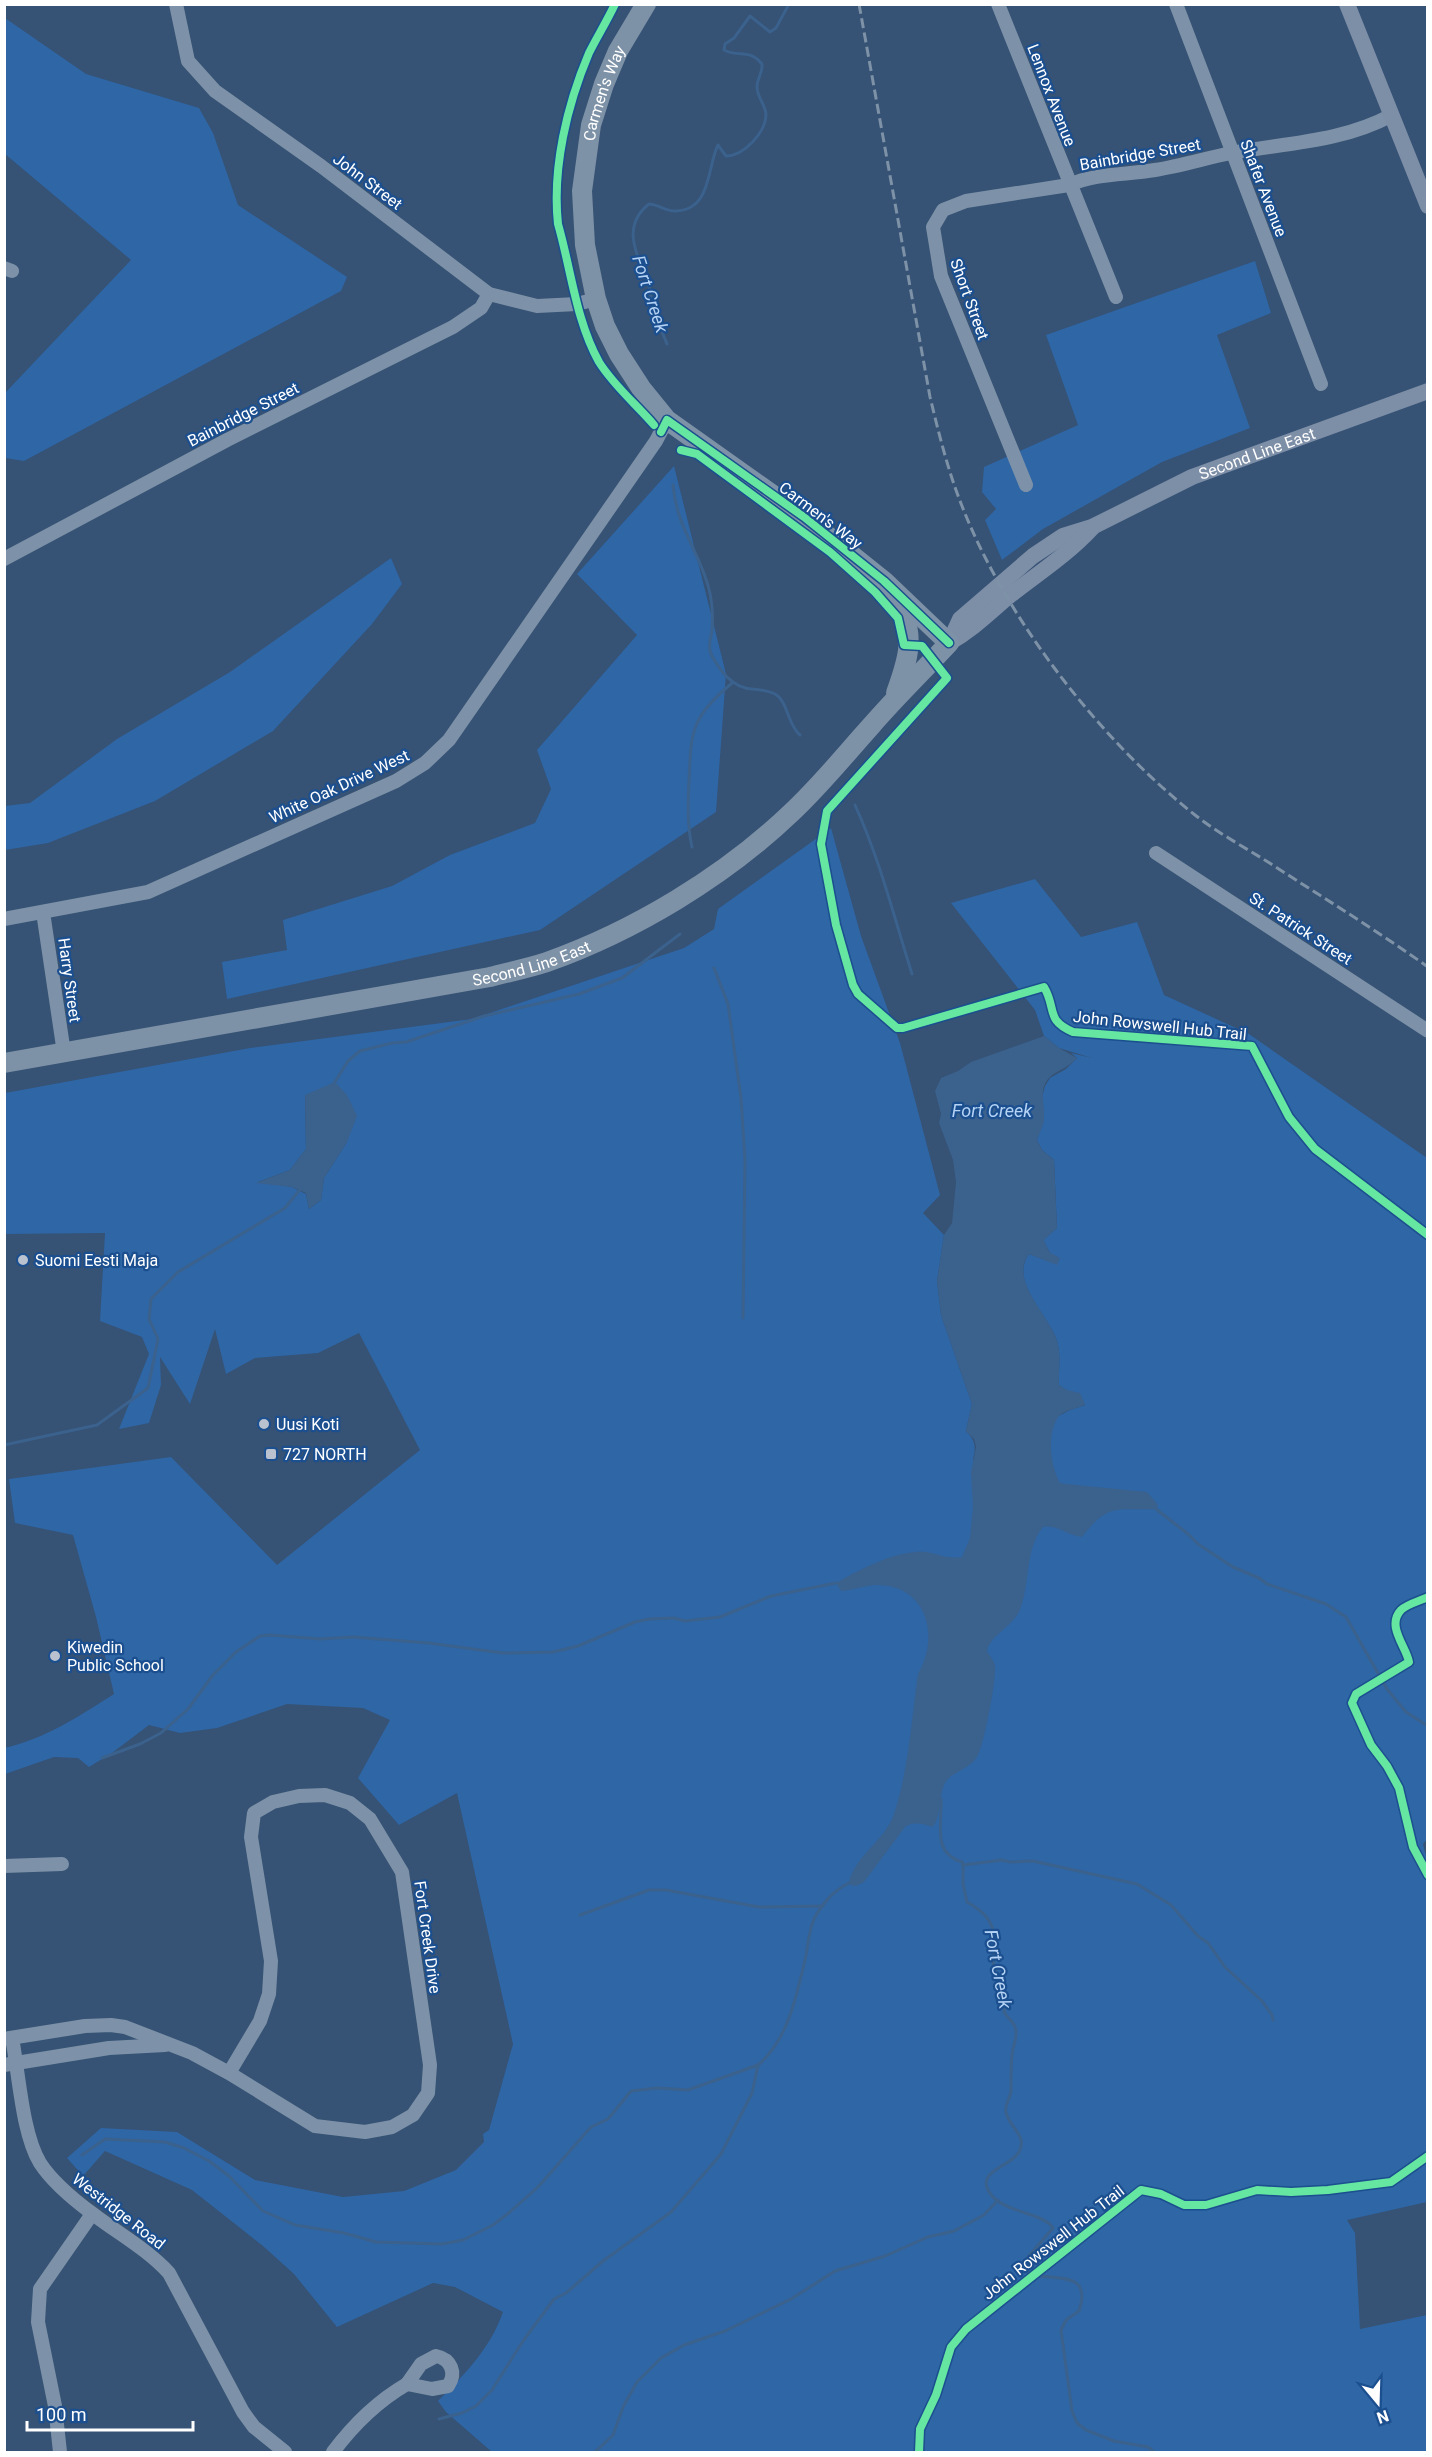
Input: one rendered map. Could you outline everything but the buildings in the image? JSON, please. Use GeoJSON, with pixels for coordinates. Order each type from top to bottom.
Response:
{"type":"FeatureCollection","features":[{"type":"Feature","properties":{"kind":"highway","name":"Carmen's Way"},"geometry":{"type":"LineString","coordinates":[[646,4],[618,51],[604,84],[591,125],[582,191],[585,244],[596,299],[605,326],[641,387],[667,420],[804,517],[893,590],[949,643]]}},
{"type":"Feature","properties":{"kind":"highway"},"geometry":{"type":"LineString","coordinates":[[892,701],[908,660],[910,642],[904,610],[893,590]]}},
{"type":"Feature","properties":{"kind":"highway","name":"Second Line East"},"geometry":{"type":"LineString","coordinates":[[4,1063],[490,977],[546,962],[590,945],[669,904],[741,854],[789,815],[822,783],[892,701],[949,643]]}},
{"type":"Feature","properties":{"kind":"main road"},"geometry":{"type":"LineString","coordinates":[[1347,4],[1428,207]]}},
{"type":"Feature","properties":{"kind":"main road","name":"Second Line East"},"geometry":{"type":"LineString","coordinates":[[949,643],[971,630],[1016,591],[1071,550],[1092,527],[1192,477],[1428,391]]}},
{"type":"Feature","properties":{"kind":"street","name":"John Street"},"geometry":{"type":"LineString","coordinates":[[176,4],[188,61],[215,91],[321,166],[489,294],[537,306],[577,304],[596,299]]}},
{"type":"Feature","properties":{"kind":"street","name":"Lennox Avenue"},"geometry":{"type":"LineString","coordinates":[[998,4],[1116,297]]}},
{"type":"Feature","properties":{"kind":"street","name":"Shafer Avenue"},"geometry":{"type":"LineString","coordinates":[[1176,4],[1322,384]]}},
{"type":"Feature","properties":{"kind":"street","name":"Bainbridge Street"},"geometry":{"type":"LineString","coordinates":[[1069,185],[1083,179],[1157,170],[1232,153],[1310,142],[1368,128],[1392,115]]}},
{"type":"Feature","properties":{"kind":"street","name":"Short Street"},"geometry":{"type":"LineString","coordinates":[[1026,484],[941,276],[933,227],[943,210],[966,201],[1069,185]]}},
{"type":"Feature","properties":{"kind":"street","name":"Bainbridge Street"},"geometry":{"type":"LineString","coordinates":[[4,559],[227,440],[453,327],[481,308],[489,294]]}},
{"type":"Feature","properties":{"kind":"street","name":"White Oak Drive West"},"geometry":{"type":"LineString","coordinates":[[4,918],[148,892],[396,781],[425,763],[449,740],[656,441],[667,420]]}},
{"type":"Feature","properties":{"kind":"street","name":"St. Patrick Street"},"geometry":{"type":"LineString","coordinates":[[1156,853],[1428,1031]]}},
{"type":"Feature","properties":{"kind":"street","name":"Harry Street"},"geometry":{"type":"LineString","coordinates":[[43,912],[64,1053]]}},
{"type":"Feature","properties":{"kind":"street","name":"Fort Creek Drive"},"geometry":{"type":"LineString","coordinates":[[8,2038],[85,2026],[111,2025],[140,2032],[192,2053],[315,2126],[365,2132],[392,2127],[413,2115],[428,2093],[430,2065],[402,1872],[370,1819],[350,1803],[325,1795],[299,1796],[273,1802],[254,1813],[250,1837],[271,1961],[269,1994],[260,2021],[229,2073]]}},
{"type":"Feature","properties":{"kind":"street"},"geometry":{"type":"LineString","coordinates":[[4,1866],[62,1864]]}},
{"type":"Feature","properties":{"kind":"street","name":"Westridge Road"},"geometry":{"type":"LineString","coordinates":[[8,2038],[11,2064],[30,2141],[40,2163],[56,2182],[92,2214],[133,2241],[169,2273],[243,2412],[254,2427],[285,2452]]}},
{"type":"Feature","properties":{"kind":"street","name":"Fort Creek Drive"},"geometry":{"type":"LineString","coordinates":[[11,2064],[109,2048],[170,2045]]}},
{"type":"Feature","properties":{"kind":"street"},"geometry":{"type":"LineString","coordinates":[[60,2452],[55,2406],[38,2322],[40,2289],[92,2214]]}},
{"type":"Feature","properties":{"kind":"street"},"geometry":{"type":"LineString","coordinates":[[333,2452],[351,2428],[370,2410],[407,2384]]}},
{"type":"Feature","properties":{"kind":"shaded area"},"geometry":{"type":"Polygon","coordinates":[[[5,18],[86,74],[199,108],[213,133],[238,205],[347,277],[341,291],[24,461],[5,458],[5,393],[131,260],[5,154],[5,18]]]}},
{"type":"Feature","properties":{"kind":"shaded area"},"geometry":{"type":"Polygon","coordinates":[[[1255,261],[1271,313],[1217,335],[1250,428],[1162,462],[1043,529],[1002,560],[985,520],[996,509],[982,492],[984,467],[1078,425],[1046,335],[1255,261]]]}},
{"type":"Feature","properties":{"kind":"shaded area"},"geometry":{"type":"Polygon","coordinates":[[[674,466],[726,674],[716,812],[540,930],[227,999],[222,962],[287,950],[283,920],[392,886],[450,855],[535,823],[551,789],[537,750],[637,635],[577,574],[674,466]]]}},
{"type":"Feature","properties":{"kind":"shaded area"},"geometry":{"type":"Polygon","coordinates":[[[391,558],[402,584],[372,624],[273,731],[155,801],[48,843],[5,850],[5,806],[30,803],[117,739],[230,672],[391,558]]]}},
{"type":"Feature","properties":{"kind":"shaded area"},"geometry":{"type":"Polygon","coordinates":[[[831,828],[861,936],[900,1043],[940,1195],[923,1213],[944,1235],[937,1281],[941,1315],[972,1404],[966,1431],[974,1444],[973,1460],[1070,1410],[1085,1405],[1059,1385],[1058,1344],[1026,1286],[1024,1264],[1029,1254],[1056,1264],[1043,1240],[1057,1228],[1054,1160],[1042,1150],[1037,1140],[1044,1119],[1042,1097],[1045,1086],[1050,1078],[1066,1069],[1077,1058],[1071,1053],[1092,1058],[1059,1048],[1044,1036],[1035,1010],[951,903],[1035,879],[1081,937],[1137,922],[1164,995],[1249,1034],[1427,1158],[1428,1838],[1423,1844],[1428,1864],[1427,2202],[1347,2220],[1355,2233],[1360,2329],[1427,2315],[1427,2452],[492,2452],[446,2412],[438,2401],[467,2371],[484,2349],[503,2312],[455,2287],[433,2283],[337,2327],[294,2274],[263,2246],[192,2190],[105,2151],[83,2176],[67,2158],[101,2128],[177,2132],[255,2180],[343,2197],[404,2191],[456,2170],[484,2142],[483,2134],[489,2130],[513,2044],[457,1793],[399,1825],[358,1778],[390,1720],[363,1708],[287,1704],[217,1728],[180,1733],[149,1725],[89,1767],[78,1758],[54,1757],[5,1774],[4,1748],[48,1733],[114,1694],[73,1535],[15,1523],[9,1479],[171,1457],[277,1565],[420,1450],[359,1333],[318,1353],[255,1358],[226,1374],[215,1329],[190,1404],[160,1357],[161,1385],[149,1423],[119,1429],[149,1354],[142,1337],[100,1321],[105,1233],[5,1234],[5,1093],[250,1048],[472,1019],[684,948],[714,929],[718,909],[831,828]],[[305,1095],[306,1149],[290,1170],[258,1182],[292,1187],[306,1194],[309,1209],[321,1200],[324,1178],[347,1142],[305,1095]]]}},
{"type":"Feature","properties":{"kind":"water","name":"Fort Creek"},"geometry":{"type":"Polygon","coordinates":[[[1044,1036],[1077,1058],[1046,1081],[1043,1091],[1044,1121],[1037,1140],[1042,1150],[1054,1160],[1057,1228],[1044,1240],[1049,1252],[1060,1258],[1057,1265],[1029,1254],[1024,1264],[1026,1285],[1058,1344],[1059,1385],[1067,1390],[1080,1393],[1085,1404],[1063,1413],[1056,1422],[1051,1439],[1054,1467],[1060,1483],[1147,1492],[1158,1505],[1156,1509],[1107,1513],[1099,1518],[1082,1537],[1053,1527],[1043,1527],[1033,1546],[1023,1602],[1019,1612],[992,1641],[987,1651],[994,1663],[995,1674],[986,1727],[977,1757],[945,1783],[938,1817],[933,1827],[915,1824],[905,1827],[864,1882],[853,1886],[849,1883],[852,1873],[890,1824],[899,1797],[918,1674],[925,1659],[928,1644],[928,1629],[925,1616],[908,1594],[895,1588],[878,1585],[841,1591],[836,1583],[874,1563],[906,1553],[928,1552],[955,1558],[962,1557],[970,1538],[973,1507],[971,1472],[976,1447],[974,1439],[966,1431],[972,1404],[941,1315],[937,1281],[944,1235],[952,1223],[956,1182],[953,1160],[939,1123],[941,1114],[935,1091],[941,1078],[958,1071],[971,1062],[1044,1036]]]}},
{"type":"Feature","properties":{"kind":"water"},"geometry":{"type":"Polygon","coordinates":[[[335,1082],[347,1095],[357,1116],[347,1142],[324,1178],[321,1200],[309,1209],[306,1193],[292,1187],[256,1183],[290,1170],[306,1149],[305,1095],[335,1082]]]}},
{"type":"Feature","properties":{"kind":"waterway","name":"Fort Creek"},"geometry":{"type":"LineString","coordinates":[[667,344],[634,246],[635,224],[649,204],[676,211],[688,209],[702,195],[718,145],[726,156],[733,155],[747,147],[758,135],[766,114],[757,87],[762,64],[753,56],[724,50],[725,44],[734,38],[750,16],[770,32],[776,28],[789,4]]}},
{"type":"Feature","properties":{"kind":"waterway","name":"Fort Creek"},"geometry":{"type":"LineString","coordinates":[[673,485],[679,514],[709,589],[712,614],[710,646],[712,656],[719,668],[739,686],[770,692],[779,697],[792,725],[800,735]]}},
{"type":"Feature","properties":{"kind":"waterway"},"geometry":{"type":"LineString","coordinates":[[692,847],[688,806],[693,737],[696,726],[708,706],[732,683]]}},
{"type":"Feature","properties":{"kind":"waterway","name":"Fort Creek"},"geometry":{"type":"LineString","coordinates":[[855,805],[879,868],[912,974]]}},
{"type":"Feature","properties":{"kind":"waterway"},"geometry":{"type":"LineString","coordinates":[[333,1085],[348,1061],[360,1051],[406,1042],[484,1016],[579,994],[622,978],[680,934]]}},
{"type":"Feature","properties":{"kind":"waterway"},"geometry":{"type":"LineString","coordinates":[[714,968],[728,1004],[741,1098],[745,1160],[743,1318]]}},
{"type":"Feature","properties":{"kind":"waterway"},"geometry":{"type":"LineString","coordinates":[[4,1445],[97,1425],[148,1388],[158,1339],[149,1319],[151,1299],[178,1272],[285,1208],[302,1187]]}},
{"type":"Feature","properties":{"kind":"waterway"},"geometry":{"type":"LineString","coordinates":[[1156,1509],[1198,1544],[1233,1567],[1267,1584],[1326,1604],[1346,1617],[1387,1689],[1406,1712],[1428,1726]]}},
{"type":"Feature","properties":{"kind":"waterway"},"geometry":{"type":"LineString","coordinates":[[102,1758],[140,1744],[161,1733],[188,1709],[213,1675],[236,1652],[260,1636],[320,1639],[353,1637],[429,1643],[503,1653],[553,1652],[578,1646],[635,1622],[649,1619],[674,1618],[685,1621],[720,1617],[771,1596],[836,1583]]}},
{"type":"Feature","properties":{"kind":"waterway","name":"Fort Creek"},"geometry":{"type":"LineString","coordinates":[[941,1799],[942,1845],[946,1852],[963,1865]]}},
{"type":"Feature","properties":{"kind":"waterway"},"geometry":{"type":"LineString","coordinates":[[963,1865],[1002,1860],[1033,1861],[1137,1884],[1171,1905],[1198,1936],[1208,1943],[1225,1967],[1262,2001],[1273,2020]]}},
{"type":"Feature","properties":{"kind":"waterway","name":"Fort Creek"},"geometry":{"type":"LineString","coordinates":[[963,1865],[963,1884],[967,1902],[986,1916],[994,1931],[993,1963],[1005,1994],[1004,2012],[1016,2028],[1012,2054],[1011,2093],[1006,2109],[1008,2118],[1020,2136],[1021,2146],[1015,2157],[988,2178],[986,2183],[988,2190],[1002,2203],[1041,2219],[1053,2228],[1028,2257],[1026,2270],[1030,2274],[1039,2276],[1068,2279],[1080,2288],[1082,2298],[1079,2311],[1066,2320],[1061,2330],[1072,2411],[1077,2423],[1086,2430],[1114,2441],[1148,2447],[1154,2452]]}},
{"type":"Feature","properties":{"kind":"waterway"},"geometry":{"type":"LineString","coordinates":[[82,2155],[105,2139],[165,2142],[184,2148],[209,2161],[229,2176],[263,2211],[295,2225],[344,2233],[376,2242],[442,2244],[463,2240],[493,2225],[511,2211],[538,2187],[591,2127],[608,2119],[631,2091],[657,2088],[688,2090],[758,2065],[777,2042],[790,2015],[814,1919],[828,1898],[849,1883]]}},
{"type":"Feature","properties":{"kind":"waterway"},"geometry":{"type":"LineString","coordinates":[[580,1915],[649,1890],[666,1890],[759,1907],[823,1906]]}},
{"type":"Feature","properties":{"kind":"waterway"},"geometry":{"type":"LineString","coordinates":[[439,2419],[462,2413],[476,2406],[492,2390],[523,2341],[554,2299],[566,2293],[603,2261],[671,2212],[721,2154],[752,2093],[758,2065]]}},
{"type":"Feature","properties":{"kind":"waterway"},"geometry":{"type":"LineString","coordinates":[[595,2452],[613,2435],[623,2407],[637,2382],[661,2358],[684,2345],[725,2331],[791,2299],[835,2271],[885,2256],[928,2237],[954,2231],[984,2215],[998,2200]]}},
{"type":"Feature","properties":{"kind":"railway"},"geometry":{"type":"LineString","coordinates":[[859,4],[933,411],[962,506],[981,549],[1004,591],[1030,634],[1059,675],[1091,714],[1160,785],[1213,828],[1428,967]]}},
{"type":"Feature","properties":{"kind":"cycle path"},"geometry":{"type":"LineString","coordinates":[[615,4],[589,53],[568,115],[559,159],[558,224],[579,312],[591,346],[611,379],[654,425]]}},
{"type":"Feature","properties":{"kind":"cycle path"},"geometry":{"type":"LineString","coordinates":[[661,432],[667,420],[804,517],[884,581],[949,643]]}},
{"type":"Feature","properties":{"kind":"cycle path","name":"John Rowswell Hub Trail"},"geometry":{"type":"LineString","coordinates":[[681,450],[697,454],[830,552],[875,592],[898,618],[904,645],[922,646],[947,678],[827,811],[821,844],[836,925],[853,985],[858,994],[897,1028],[903,1028],[1044,987],[1058,1023],[1073,1032],[1252,1046],[1289,1117],[1315,1149],[1428,1235]]}},
{"type":"Feature","properties":{"kind":"cycle path"},"geometry":{"type":"LineString","coordinates":[[1428,1597],[1410,1604],[1397,1616],[1396,1629],[1409,1662],[1356,1694],[1352,1703],[1371,1745],[1387,1766],[1399,1788],[1413,1847],[1428,1875]]}},
{"type":"Feature","properties":{"kind":"cycle path","name":"John Rowswell Hub Trail"},"geometry":{"type":"LineString","coordinates":[[919,2452],[920,2429],[936,2395],[951,2347],[966,2329],[1141,2190],[1161,2194],[1184,2205],[1206,2205],[1257,2190],[1291,2192],[1328,2190],[1391,2182],[1428,2156]]}},
{"type":"Feature","properties":{"kind":"place","name":"Suomi Eesti Maja"},"geometry":{"type":"Point","coordinates":[23,1260]}},
{"type":"Feature","properties":{"kind":"place","name":"Uusi Koti"},"geometry":{"type":"Point","coordinates":[264,1424]}},
{"type":"Feature","properties":{"kind":"place","name":"727 NORTH"},"geometry":{"type":"Point","coordinates":[271,1454]}},
{"type":"Feature","properties":{"kind":"place","name":"Kiwedin Public School"},"geometry":{"type":"Point","coordinates":[55,1656]}}]}
